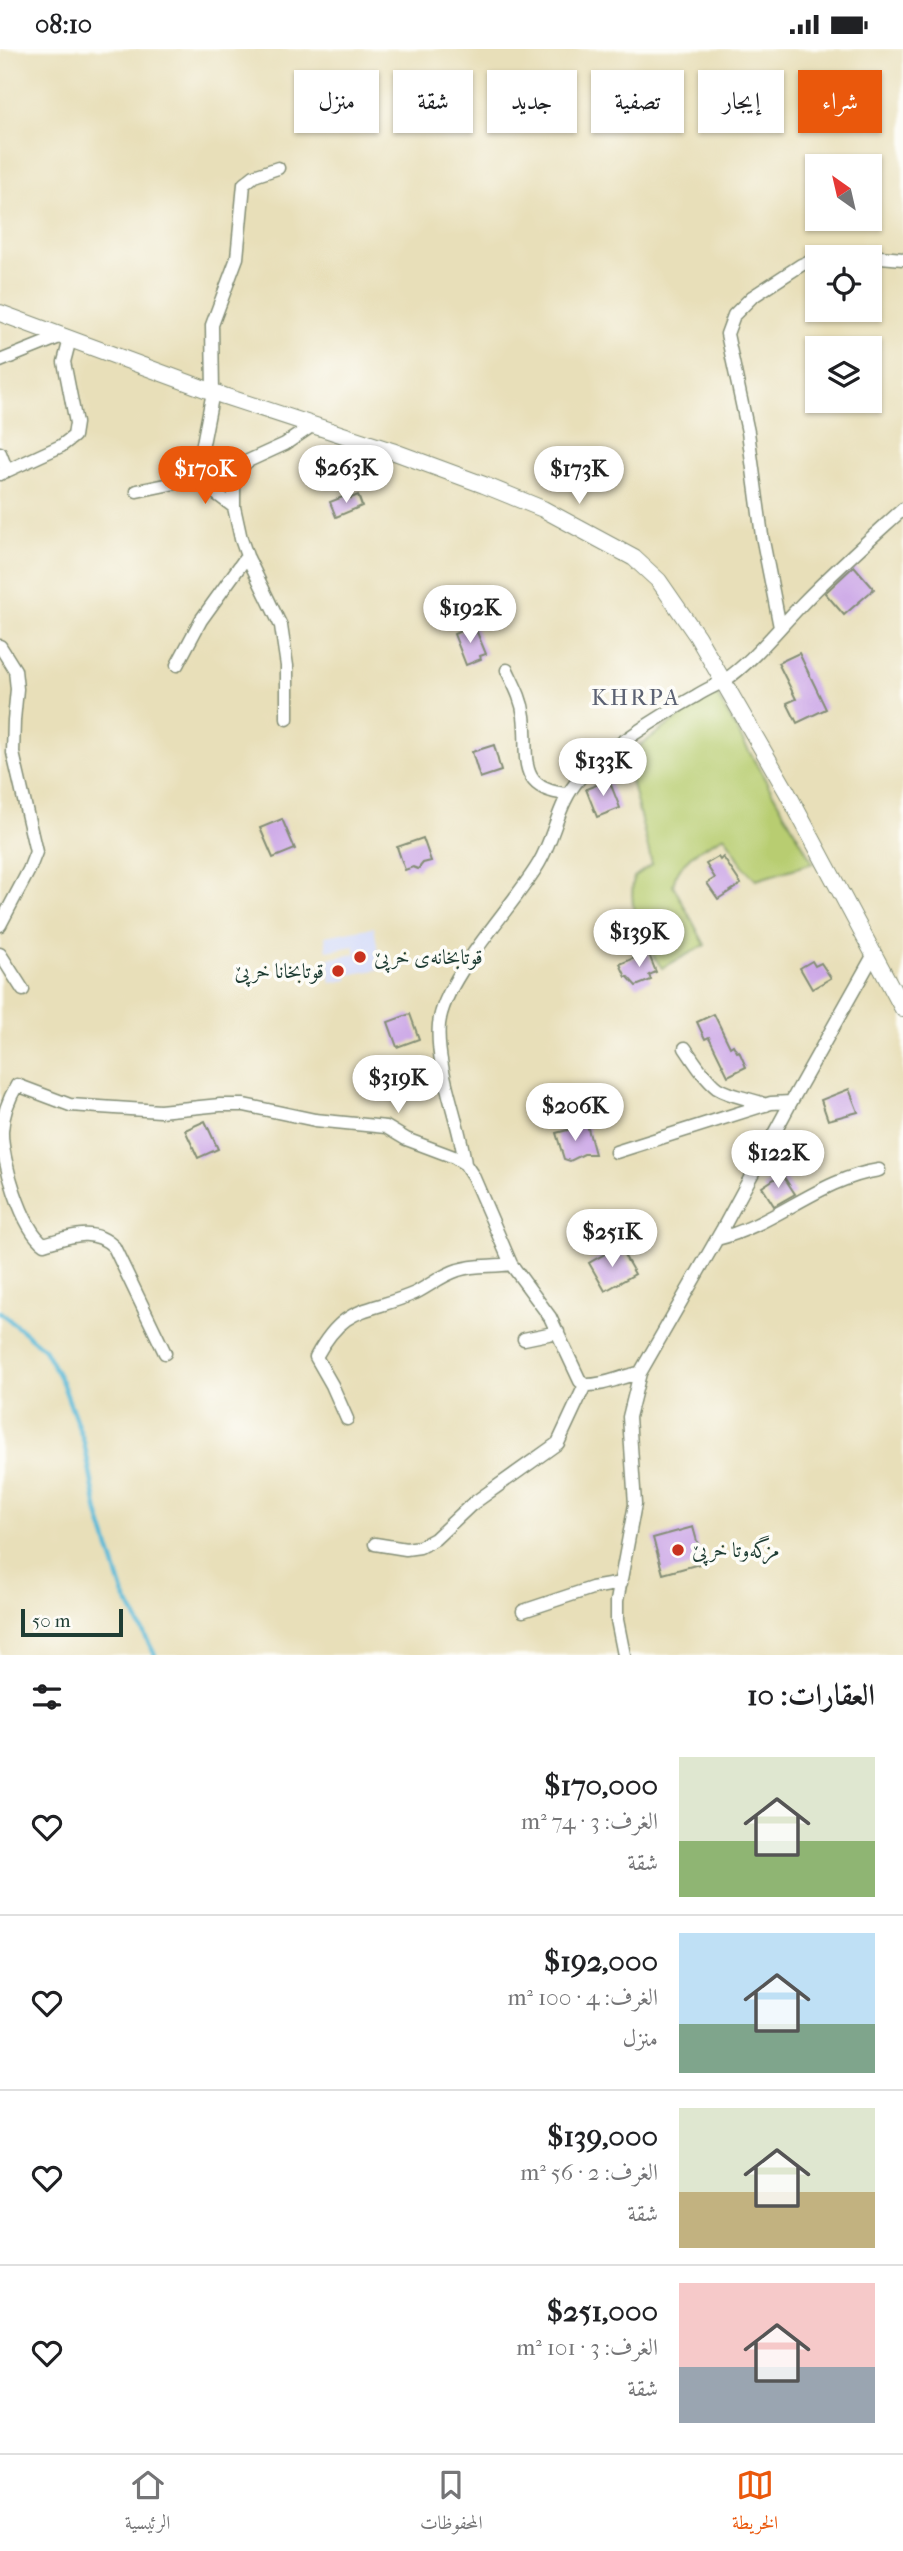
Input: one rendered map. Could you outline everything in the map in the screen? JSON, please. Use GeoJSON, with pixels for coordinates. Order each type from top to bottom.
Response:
{"type":"FeatureCollection","features":[{"type":"Feature","properties":{"kind":"street"},"geometry":{"type":"LineString","coordinates":[[234,507],[214,492],[205,478],[201,454],[213,392],[212,325],[237,258],[244,184],[254,176],[278,168]]}},
{"type":"Feature","properties":{"kind":"street"},"geometry":{"type":"LineString","coordinates":[[882,257],[903,259]]}},
{"type":"Feature","properties":{"kind":"street"},"geometry":{"type":"LineString","coordinates":[[780,627],[762,536],[748,432],[727,334],[734,315],[752,297],[805,265]]}},
{"type":"Feature","properties":{"kind":"street"},"geometry":{"type":"LineString","coordinates":[[0,313],[213,392],[415,459],[543,509],[635,558],[659,581],[698,636],[813,839],[873,957],[903,1009]]}},
{"type":"Feature","properties":{"kind":"street"},"geometry":{"type":"LineString","coordinates":[[0,361],[66,337]]}},
{"type":"Feature","properties":{"kind":"street"},"geometry":{"type":"LineString","coordinates":[[0,453],[4,473],[61,446],[74,436],[76,423],[64,362],[66,337]]}},
{"type":"Feature","properties":{"kind":"street"},"geometry":{"type":"LineString","coordinates":[[137,491],[238,470],[258,455],[285,445],[313,425]]}},
{"type":"Feature","properties":{"kind":"street"},"geometry":{"type":"LineString","coordinates":[[238,470],[234,484],[234,507],[247,556],[281,626],[288,666],[287,719]]}},
{"type":"Feature","properties":{"kind":"street"},"geometry":{"type":"LineString","coordinates":[[640,1373],[607,1384],[585,1385],[580,1381],[558,1332],[511,1264],[465,1164],[442,1059],[439,1026],[442,1011],[468,963],[538,864],[568,794],[580,778],[616,748],[694,696],[724,680],[902,509]]}},
{"type":"Feature","properties":{"kind":"street"},"geometry":{"type":"LineString","coordinates":[[177,666],[201,619],[247,556]]}},
{"type":"Feature","properties":{"kind":"street"},"geometry":{"type":"LineString","coordinates":[[0,646],[15,670],[18,689],[13,753],[36,852],[0,925]]}},
{"type":"Feature","properties":{"kind":"street"},"geometry":{"type":"LineString","coordinates":[[507,670],[522,701],[525,762],[528,772],[552,793],[568,794]]}},
{"type":"Feature","properties":{"kind":"street"},"geometry":{"type":"LineString","coordinates":[[0,954],[23,990]]}},
{"type":"Feature","properties":{"kind":"street"},"geometry":{"type":"LineString","coordinates":[[624,1655],[617,1620],[617,1601],[635,1504],[629,1417],[640,1373],[717,1240],[873,957]]}},
{"type":"Feature","properties":{"kind":"street"},"geometry":{"type":"LineString","coordinates":[[685,1048],[718,1089],[766,1105]]}},
{"type":"Feature","properties":{"kind":"street"},"geometry":{"type":"LineString","coordinates":[[165,1353],[114,1247],[103,1236],[86,1235],[44,1244],[31,1230],[11,1183],[1,1134],[5,1106],[17,1085],[70,1105],[160,1111],[244,1105],[315,1120],[386,1127],[406,1139],[454,1157],[465,1164]]}},
{"type":"Feature","properties":{"kind":"street"},"geometry":{"type":"LineString","coordinates":[[616,1152],[766,1105],[791,1102]]}},
{"type":"Feature","properties":{"kind":"street"},"geometry":{"type":"LineString","coordinates":[[717,1240],[754,1227],[817,1190],[879,1170]]}},
{"type":"Feature","properties":{"kind":"street"},"geometry":{"type":"LineString","coordinates":[[347,1419],[316,1357],[333,1329],[359,1311],[409,1295],[456,1270],[511,1264]]}},
{"type":"Feature","properties":{"kind":"street"},"geometry":{"type":"LineString","coordinates":[[524,1339],[558,1332]]}},
{"type":"Feature","properties":{"kind":"street"},"geometry":{"type":"LineString","coordinates":[[375,1544],[406,1549],[420,1547],[435,1539],[471,1504],[558,1443],[585,1385]]}},
{"type":"Feature","properties":{"kind":"street"},"geometry":{"type":"LineString","coordinates":[[523,1611],[592,1588],[621,1583]]}},
{"type":"Feature","properties":{"kind":"shaded area","name":"قوتابخانەی خرپێ"},"geometry":{"type":"Polygon","coordinates":[[[374,927],[381,969],[348,975],[348,980],[331,983],[327,959],[356,954],[354,946],[327,951],[325,936],[374,927]]]}},
{"type":"Feature","properties":{"kind":"green space"},"geometry":{"type":"Polygon","coordinates":[[[715,692],[813,863],[756,880],[745,869],[725,836],[700,849],[680,868],[673,885],[705,945],[662,968],[638,925],[633,902],[634,877],[652,864],[625,756],[715,692]]]}},
{"type":"Feature","properties":{"kind":"building"},"geometry":{"type":"Polygon","coordinates":[[[350,494],[351,498],[358,495],[362,506],[336,517],[330,502],[350,494]]]}},
{"type":"Feature","properties":{"kind":"building"},"geometry":{"type":"Polygon","coordinates":[[[854,566],[874,589],[844,615],[825,593],[854,566]]]}},
{"type":"Feature","properties":{"kind":"building"},"geometry":{"type":"Polygon","coordinates":[[[474,625],[486,654],[466,665],[454,634],[474,625]]]}},
{"type":"Feature","properties":{"kind":"building"},"geometry":{"type":"Polygon","coordinates":[[[799,653],[826,709],[797,723],[787,703],[796,699],[778,663],[799,653]]]}},
{"type":"Feature","properties":{"kind":"building"},"geometry":{"type":"Polygon","coordinates":[[[494,745],[501,771],[480,778],[472,752],[494,745]]]}},
{"type":"Feature","properties":{"kind":"building"},"geometry":{"type":"Polygon","coordinates":[[[609,780],[620,808],[597,817],[586,789],[609,780]]]}},
{"type":"Feature","properties":{"kind":"building"},"geometry":{"type":"Polygon","coordinates":[[[282,819],[295,849],[273,858],[260,828],[282,819]]]}},
{"type":"Feature","properties":{"kind":"building"},"geometry":{"type":"Polygon","coordinates":[[[423,838],[431,861],[423,863],[418,869],[413,867],[405,870],[397,847],[423,838]]]}},
{"type":"Feature","properties":{"kind":"building"},"geometry":{"type":"Polygon","coordinates":[[[718,857],[720,860],[723,857],[741,884],[718,899],[707,883],[715,878],[706,864],[718,857]]]}},
{"type":"Feature","properties":{"kind":"building"},"geometry":{"type":"Polygon","coordinates":[[[648,952],[656,972],[649,975],[651,980],[636,986],[626,977],[620,964],[648,952]]]}},
{"type":"Feature","properties":{"kind":"building"},"geometry":{"type":"Polygon","coordinates":[[[812,961],[815,966],[821,963],[831,978],[812,989],[800,968],[812,961]]]}},
{"type":"Feature","properties":{"kind":"building"},"geometry":{"type":"Polygon","coordinates":[[[410,1014],[419,1039],[397,1047],[388,1022],[410,1014]]]}},
{"type":"Feature","properties":{"kind":"building"},"geometry":{"type":"Polygon","coordinates":[[[714,1014],[730,1047],[733,1045],[737,1052],[739,1051],[746,1067],[728,1076],[709,1037],[705,1039],[697,1022],[714,1014]]]}},
{"type":"Feature","properties":{"kind":"building"},"geometry":{"type":"Polygon","coordinates":[[[849,1089],[858,1112],[828,1120],[821,1100],[849,1089]]]}},
{"type":"Feature","properties":{"kind":"building"},"geometry":{"type":"Polygon","coordinates":[[[205,1121],[218,1149],[198,1158],[185,1130],[205,1121]]]}},
{"type":"Feature","properties":{"kind":"building"},"geometry":{"type":"Polygon","coordinates":[[[587,1125],[595,1154],[584,1154],[570,1161],[564,1159],[556,1133],[587,1125]]]}},
{"type":"Feature","properties":{"kind":"building"},"geometry":{"type":"Polygon","coordinates":[[[782,1174],[795,1194],[774,1206],[762,1187],[782,1174]]]}},
{"type":"Feature","properties":{"kind":"building"},"geometry":{"type":"Polygon","coordinates":[[[619,1246],[635,1274],[605,1291],[589,1263],[619,1246]]]}},
{"type":"Feature","properties":{"kind":"building","name":"مزگەوتا خرپێ"},"geometry":{"type":"Polygon","coordinates":[[[693,1527],[703,1563],[663,1574],[653,1538],[693,1527]]]}},
{"type":"Feature","properties":{"kind":"waterway"},"geometry":{"type":"LineString","coordinates":[[0,1312],[44,1349],[62,1382],[84,1442],[98,1513],[123,1593],[155,1655]]}},
{"type":"Feature","properties":{"kind":"place","name":"قوتابخانەی خرپێ"},"geometry":{"type":"Point","coordinates":[360,957]}},
{"type":"Feature","properties":{"kind":"place","name":"قوتابخانا خرپێ"},"geometry":{"type":"Point","coordinates":[338,971]}},
{"type":"Feature","properties":{"kind":"place","name":"مزگەوتا خرپێ"},"geometry":{"type":"Point","coordinates":[678,1550]}},
{"type":"Feature","properties":{"kind":"district","name":"KHRPA"},"geometry":{"type":"Point","coordinates":[636,697]}}]}
